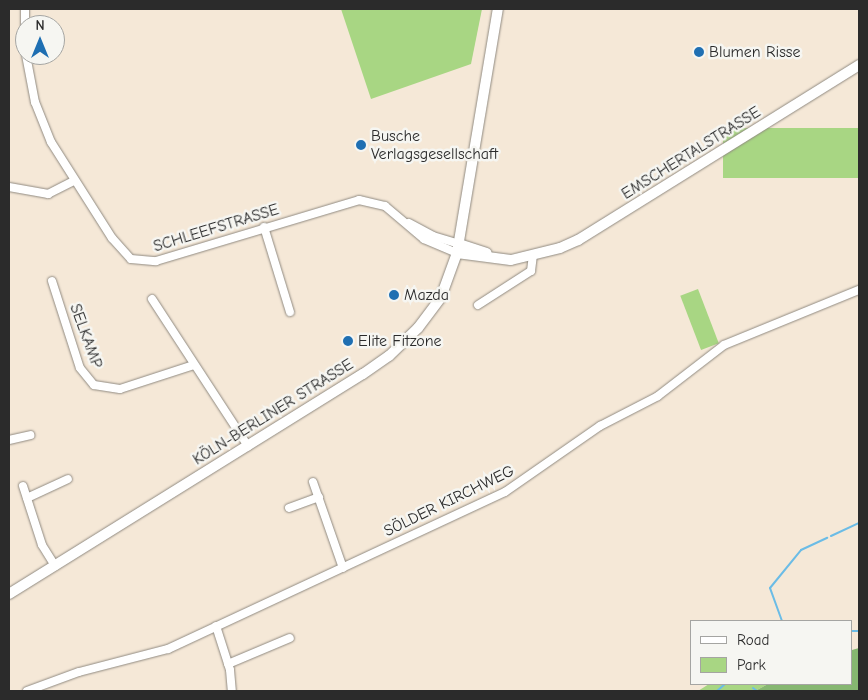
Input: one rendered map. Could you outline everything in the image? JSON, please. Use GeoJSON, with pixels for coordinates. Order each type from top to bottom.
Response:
{"type":"FeatureCollection","features":[{"type":"Feature","properties":{"kind":"main road","name":"KÖLN-BERLINER STRASSE"},"geometry":{"type":"LineString","coordinates":[[9,594],[363,374],[400,346],[441,296],[458,248],[498,9]]}},
{"type":"Feature","properties":{"kind":"main road","name":"EMSCHERTALSTRASSE"},"geometry":{"type":"LineString","coordinates":[[458,248],[502,260],[533,256],[560,248],[592,233],[859,65]]}},
{"type":"Feature","properties":{"kind":"street","name":"SCHLEEFSTRASSE"},"geometry":{"type":"LineString","coordinates":[[28,65],[40,116],[74,181],[121,251],[136,261],[156,261],[352,201],[379,204],[399,217],[424,239],[458,248]]}},
{"type":"Feature","properties":{"kind":"street"},"geometry":{"type":"LineString","coordinates":[[9,187],[48,194],[74,181]]}},
{"type":"Feature","properties":{"kind":"street"},"geometry":{"type":"LineString","coordinates":[[264,227],[290,312]]}},
{"type":"Feature","properties":{"kind":"street"},"geometry":{"type":"LineString","coordinates":[[478,305],[532,271],[533,256]]}},
{"type":"Feature","properties":{"kind":"street","name":"SELKAMP"},"geometry":{"type":"LineString","coordinates":[[52,281],[80,368],[94,385],[120,389],[194,365]]}},
{"type":"Feature","properties":{"kind":"street","name":"SÖLDER KIRCHWEG"},"geometry":{"type":"LineString","coordinates":[[27,691],[79,672],[168,649],[505,492],[600,426],[674,385],[724,345],[859,290]]}},
{"type":"Feature","properties":{"kind":"street"},"geometry":{"type":"LineString","coordinates":[[152,300],[248,446]]}},
{"type":"Feature","properties":{"kind":"street"},"geometry":{"type":"LineString","coordinates":[[9,440],[30,434]]}},
{"type":"Feature","properties":{"kind":"street"},"geometry":{"type":"LineString","coordinates":[[27,498],[68,479]]}},
{"type":"Feature","properties":{"kind":"street"},"geometry":{"type":"LineString","coordinates":[[313,482],[342,568]]}},
{"type":"Feature","properties":{"kind":"street"},"geometry":{"type":"LineString","coordinates":[[23,486],[42,545],[55,566]]}},
{"type":"Feature","properties":{"kind":"street"},"geometry":{"type":"LineString","coordinates":[[289,508],[318,497]]}},
{"type":"Feature","properties":{"kind":"street"},"geometry":{"type":"LineString","coordinates":[[216,626],[228,664],[232,691]]}},
{"type":"Feature","properties":{"kind":"street"},"geometry":{"type":"LineString","coordinates":[[228,664],[290,638]]}},
{"type":"Feature","properties":{"kind":"green space"},"geometry":{"type":"Polygon","coordinates":[[[341,9],[482,9],[471,64],[371,99],[341,9]]]}},
{"type":"Feature","properties":{"kind":"green space"},"geometry":{"type":"Polygon","coordinates":[[[723,128],[859,128],[859,178],[723,178],[723,128]]]}},
{"type":"Feature","properties":{"kind":"green space"},"geometry":{"type":"Polygon","coordinates":[[[698,289],[719,343],[701,350],[680,296],[698,289]]]}},
{"type":"Feature","properties":{"kind":"green space"},"geometry":{"type":"Polygon","coordinates":[[[859,648],[859,691],[755,691],[766,685],[853,685],[853,650],[859,648]]]}},
{"type":"Feature","properties":{"kind":"green space"},"geometry":{"type":"Polygon","coordinates":[[[707,685],[766,685],[755,691],[698,691],[707,685]]]}},
{"type":"Feature","properties":{"kind":"waterway"},"geometry":{"type":"LineString","coordinates":[[831,536],[859,523]]}},
{"type":"Feature","properties":{"kind":"waterway"},"geometry":{"type":"LineString","coordinates":[[782,620],[770,588],[801,550],[827,538]]}},
{"type":"Feature","properties":{"kind":"waterway"},"geometry":{"type":"LineString","coordinates":[[853,631],[859,631]]}},
{"type":"Feature","properties":{"kind":"waterway"},"geometry":{"type":"LineString","coordinates":[[717,691],[724,685]]}},
{"type":"Feature","properties":{"kind":"waterway"},"geometry":{"type":"LineString","coordinates":[[753,688],[757,691]]}},
{"type":"Feature","properties":{"kind":"place","name":"Blumen Risse"},"geometry":{"type":"Point","coordinates":[699,52]}},
{"type":"Feature","properties":{"kind":"place","name":"Busche Verlagsgesellschaft"},"geometry":{"type":"Point","coordinates":[361,145]}},
{"type":"Feature","properties":{"kind":"place","name":"Mazda"},"geometry":{"type":"Point","coordinates":[394,295]}},
{"type":"Feature","properties":{"kind":"place","name":"Elite Fitzone"},"geometry":{"type":"Point","coordinates":[348,341]}}]}
